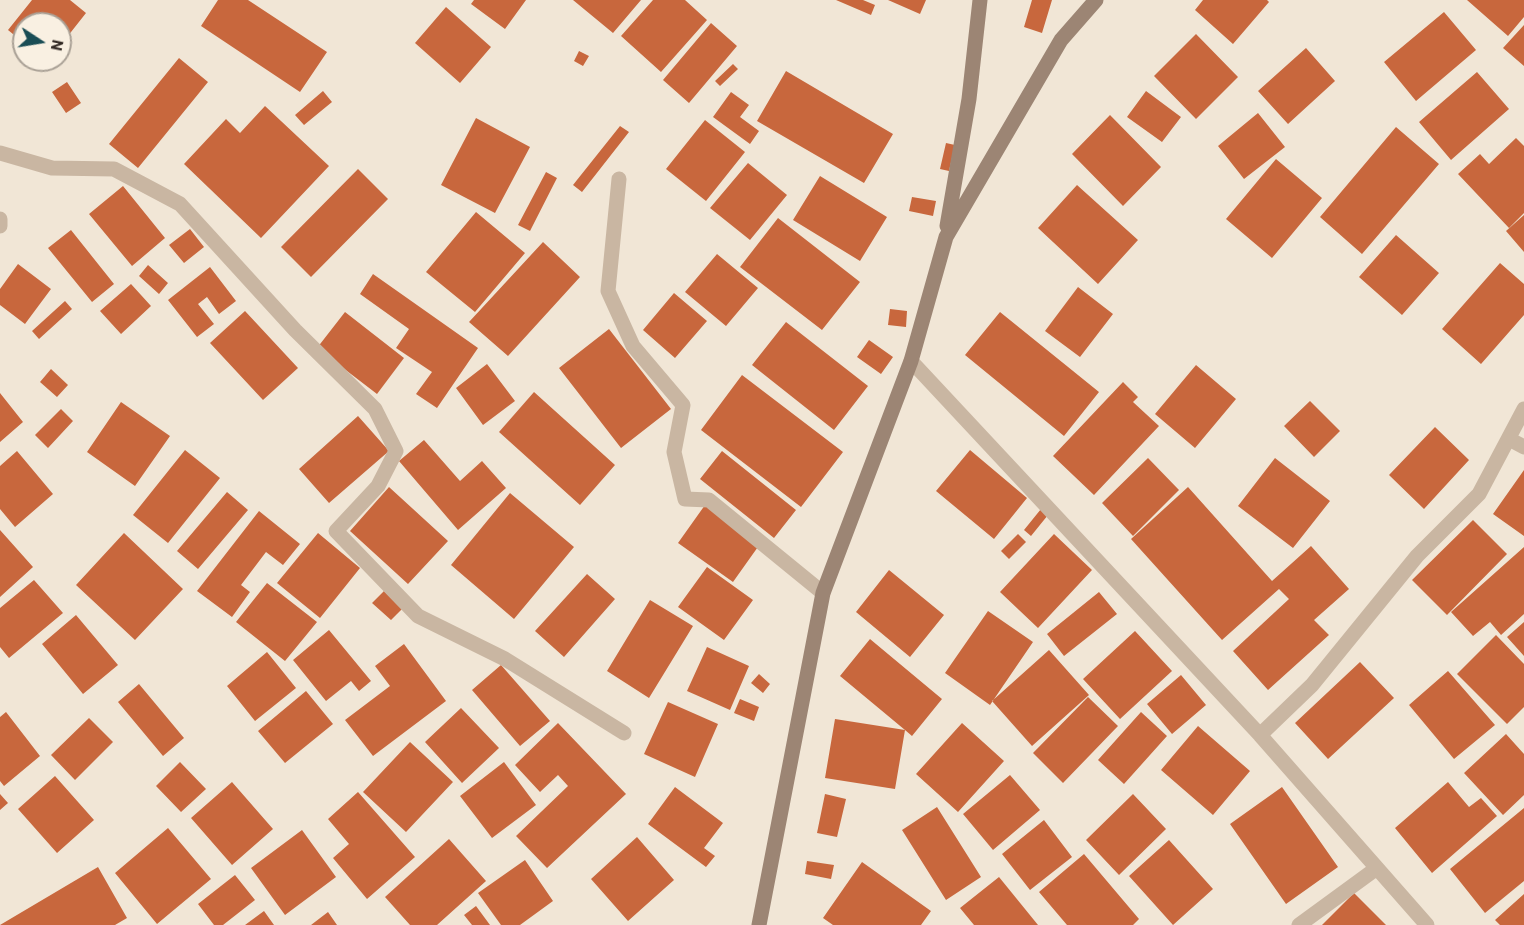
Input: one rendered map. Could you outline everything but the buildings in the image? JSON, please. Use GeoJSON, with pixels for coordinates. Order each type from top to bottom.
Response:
{"type":"FeatureCollection","features":[{"type":"Feature","properties":{"kind":"main road"},"geometry":{"type":"LineString","coordinates":[[759,925],[823,593],[912,361],[945,237],[969,99],[980,0]]}},
{"type":"Feature","properties":{"kind":"main road"},"geometry":{"type":"LineString","coordinates":[[945,237],[1061,40],[1096,0]]}},
{"type":"Feature","properties":{"kind":"street"},"geometry":{"type":"LineString","coordinates":[[0,153],[52,168],[114,169],[180,204],[295,330],[375,409],[396,451],[378,486],[336,531],[418,616],[505,659],[624,733]]}},
{"type":"Feature","properties":{"kind":"street"},"geometry":{"type":"LineString","coordinates":[[620,179],[608,291],[633,346],[683,405],[674,452],[685,499],[709,500],[823,593]]}},
{"type":"Feature","properties":{"kind":"street"},"geometry":{"type":"LineString","coordinates":[[0,219],[0,226]]}},
{"type":"Feature","properties":{"kind":"street"},"geometry":{"type":"LineString","coordinates":[[912,361],[1260,735],[1427,925]]}},
{"type":"Feature","properties":{"kind":"street"},"geometry":{"type":"LineString","coordinates":[[1260,735],[1312,685],[1417,556],[1479,494],[1524,409]]}},
{"type":"Feature","properties":{"kind":"street"},"geometry":{"type":"LineString","coordinates":[[1509,439],[1524,447]]}},
{"type":"Feature","properties":{"kind":"street"},"geometry":{"type":"LineString","coordinates":[[1299,925],[1377,868]]}}]}
